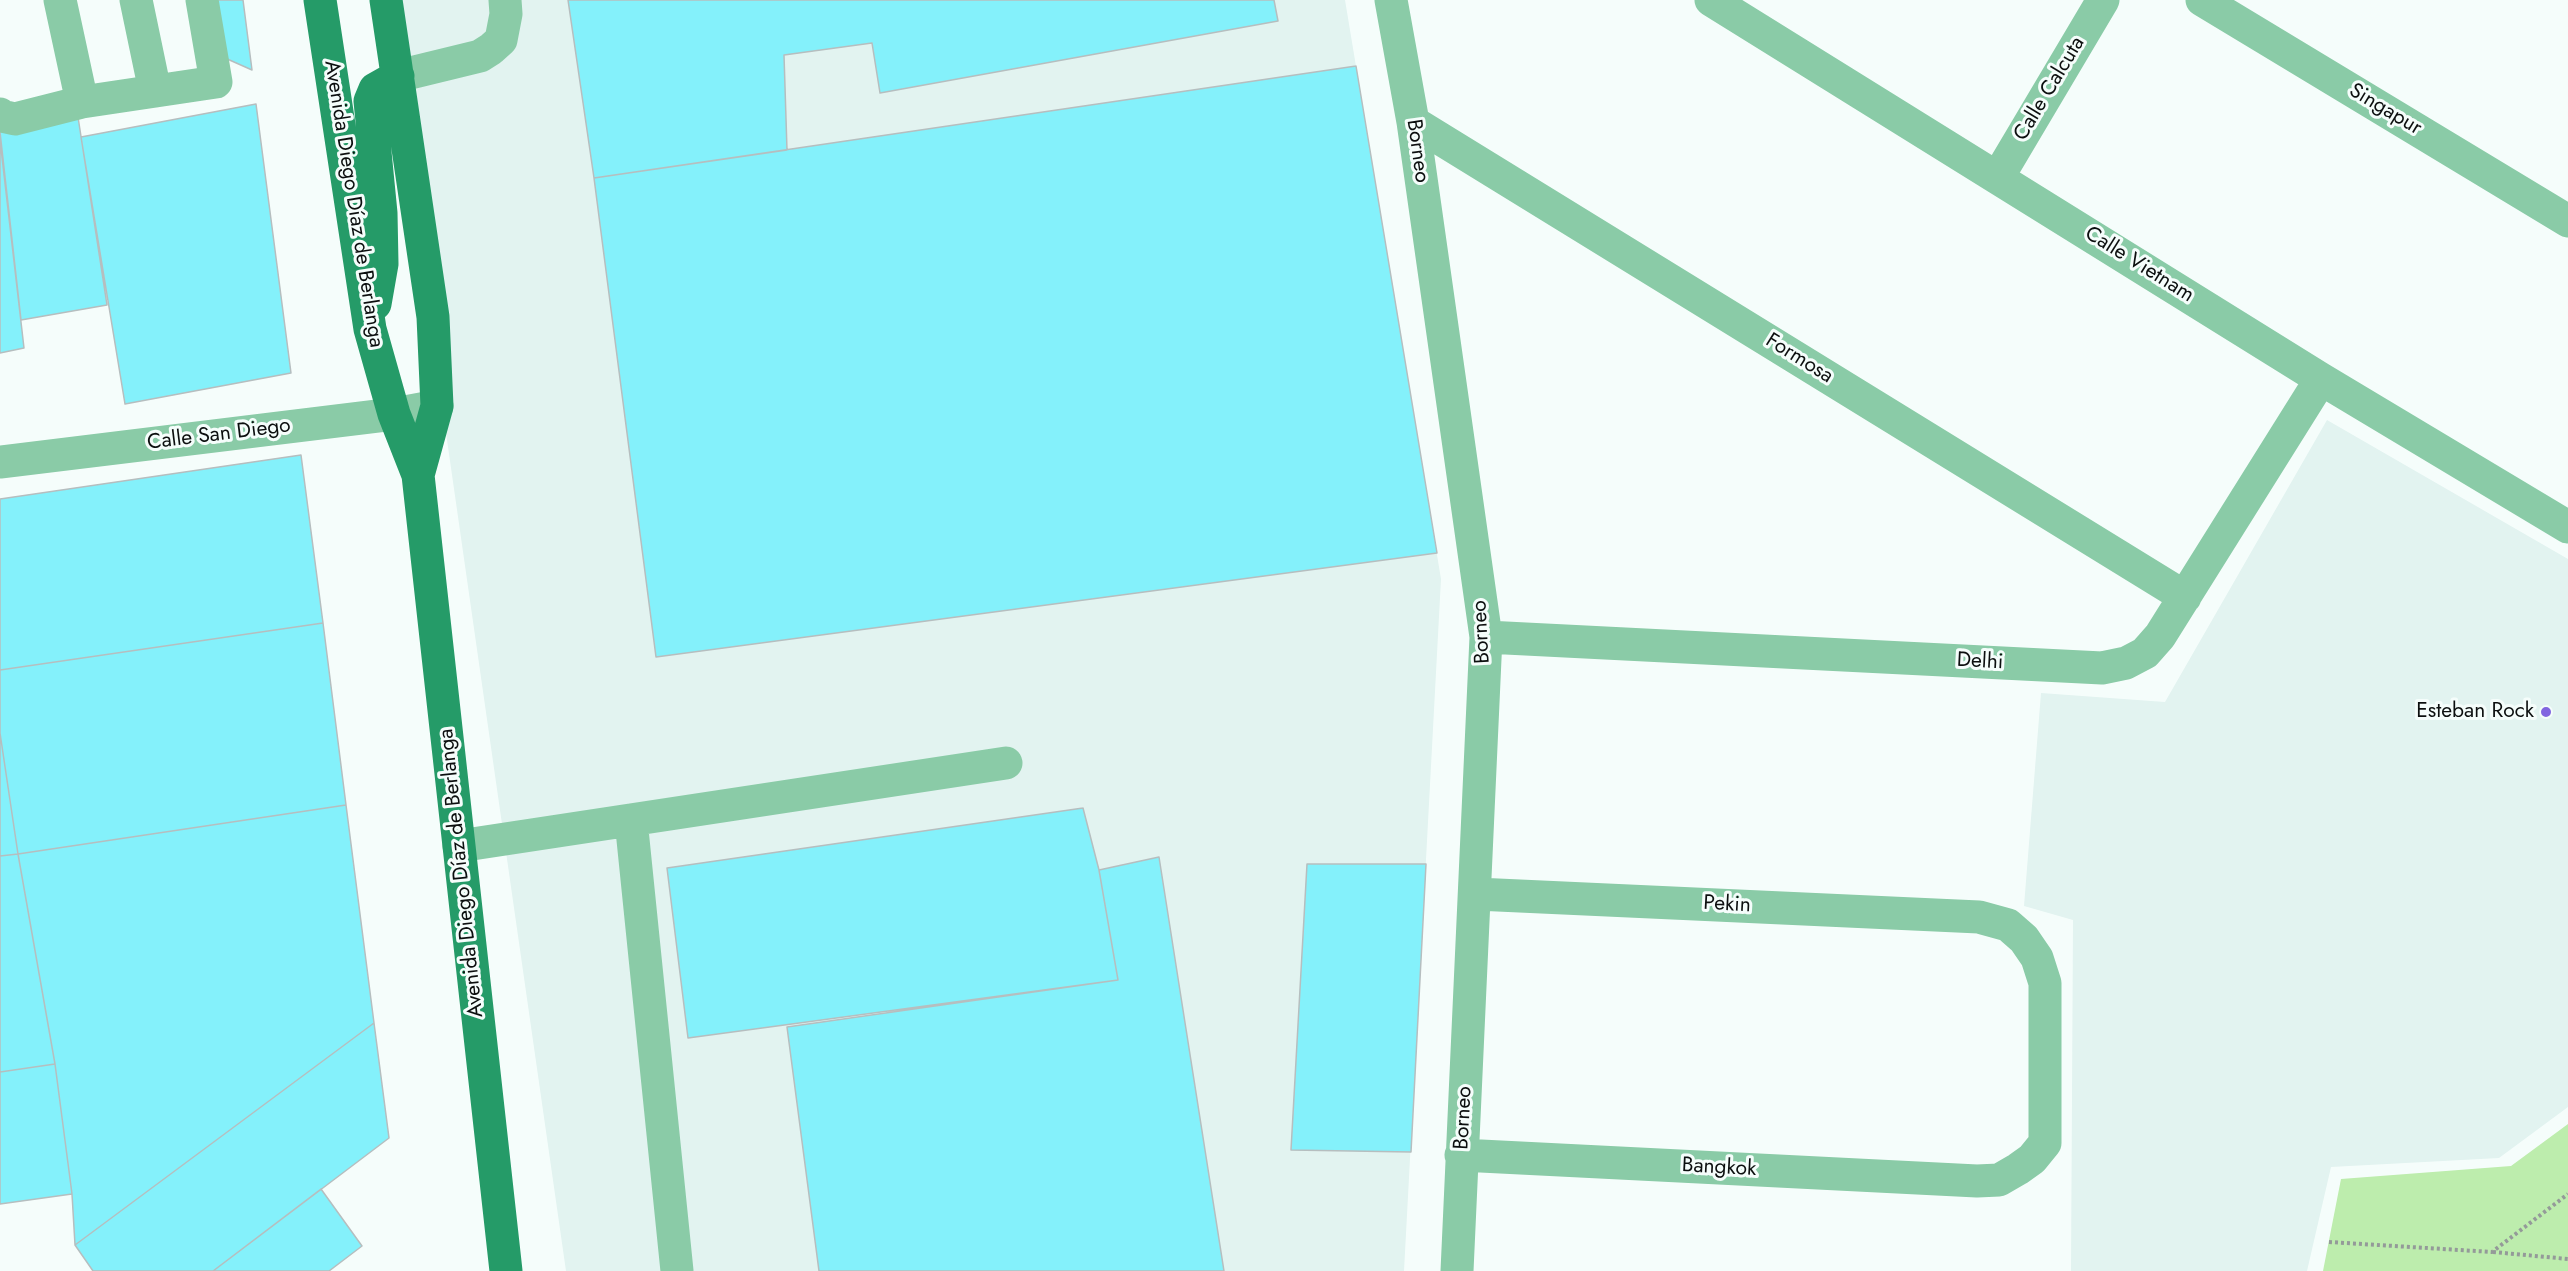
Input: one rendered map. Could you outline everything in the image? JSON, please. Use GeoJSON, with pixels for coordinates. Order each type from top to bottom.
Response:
{"type":"FeatureCollection","features":[{"type":"Feature","properties":{"kind":"main road","name":"Avenida Diego Díaz de Berlanga"},"geometry":{"type":"LineString","coordinates":[[320,0],[370,329],[394,414],[418,475],[506,1271]]}},
{"type":"Feature","properties":{"kind":"main road","name":"Avenida Diego Díaz de Berlanga"},"geometry":{"type":"LineString","coordinates":[[386,0],[433,317],[437,406],[418,475]]}},
{"type":"Feature","properties":{"kind":"main road"},"geometry":{"type":"LineString","coordinates":[[370,329],[382,264],[381,213],[369,101],[375,89],[399,76]]}},
{"type":"Feature","properties":{"kind":"street"},"geometry":{"type":"LineString","coordinates":[[60,0],[82,102]]}},
{"type":"Feature","properties":{"kind":"street"},"geometry":{"type":"LineString","coordinates":[[136,0],[155,91]]}},
{"type":"Feature","properties":{"kind":"street"},"geometry":{"type":"LineString","coordinates":[[0,114],[15,118],[82,102],[216,82],[202,0]]}},
{"type":"Feature","properties":{"kind":"street"},"geometry":{"type":"LineString","coordinates":[[399,76],[480,56],[491,49],[501,40],[506,14],[505,0]]}},
{"type":"Feature","properties":{"kind":"street","name":"Borneo"},"geometry":{"type":"LineString","coordinates":[[1391,0],[1413,122],[1486,637],[1457,1271]]}},
{"type":"Feature","properties":{"kind":"street","name":"Calle Vietnam"},"geometry":{"type":"LineString","coordinates":[[1711,0],[2321,379],[2568,527]]}},
{"type":"Feature","properties":{"kind":"street","name":"Calle Calcuta"},"geometry":{"type":"LineString","coordinates":[[1998,177],[2103,0]]}},
{"type":"Feature","properties":{"kind":"street","name":"Singapur"},"geometry":{"type":"LineString","coordinates":[[2202,0],[2568,221]]}},
{"type":"Feature","properties":{"kind":"street","name":"Formosa"},"geometry":{"type":"LineString","coordinates":[[1413,122],[2185,597]]}},
{"type":"Feature","properties":{"kind":"street","name":"Delhi"},"geometry":{"type":"LineString","coordinates":[[1486,637],[2102,668],[2126,663],[2145,653],[2160,636],[2321,379]]}},
{"type":"Feature","properties":{"kind":"street","name":"Calle San Diego"},"geometry":{"type":"LineString","coordinates":[[0,462],[394,414],[437,406]]}},
{"type":"Feature","properties":{"kind":"street"},"geometry":{"type":"LineString","coordinates":[[459,846],[1006,763]]}},
{"type":"Feature","properties":{"kind":"street"},"geometry":{"type":"LineString","coordinates":[[631,820],[677,1271]]}},
{"type":"Feature","properties":{"kind":"street","name":"Pekin"},"geometry":{"type":"LineString","coordinates":[[1476,894],[1979,917],[2008,926],[2024,939],[2037,958],[2045,983],[2046,1143],[2032,1159],[1999,1180],[1977,1182]]}},
{"type":"Feature","properties":{"kind":"street","name":"Bangkok"},"geometry":{"type":"LineString","coordinates":[[1461,1155],[1977,1182]]}},
{"type":"Feature","properties":{"kind":"path"},"geometry":{"type":"LineString","coordinates":[[2492,1252],[2568,1194]]}},
{"type":"Feature","properties":{"kind":"path"},"geometry":{"type":"LineString","coordinates":[[2329,1242],[2568,1259]]}},
{"type":"Feature","properties":{"kind":"shaded area"},"geometry":{"type":"Polygon","coordinates":[[[384,0],[1345,0],[1441,579],[1404,1271],[566,1271],[384,0]]]}},
{"type":"Feature","properties":{"kind":"shaded area"},"geometry":{"type":"Polygon","coordinates":[[[2327,420],[2568,559],[2568,1107],[2499,1158],[2331,1167],[2307,1271],[2071,1271],[2073,920],[2024,906],[2041,693],[2165,702],[2327,420]]]}},
{"type":"Feature","properties":{"kind":"green space"},"geometry":{"type":"Polygon","coordinates":[[[2568,1124],[2568,1271],[2323,1271],[2341,1179],[2511,1166],[2568,1124]]]}},
{"type":"Feature","properties":{"kind":"building"},"geometry":{"type":"Polygon","coordinates":[[[217,0],[243,0],[252,70],[225,58],[217,0]]]}},
{"type":"Feature","properties":{"kind":"building"},"geometry":{"type":"Polygon","coordinates":[[[568,0],[1274,0],[1278,21],[880,93],[872,43],[784,55],[787,150],[594,178],[568,0]]]}},
{"type":"Feature","properties":{"kind":"building"},"geometry":{"type":"Polygon","coordinates":[[[1356,66],[1437,553],[656,657],[594,178],[1356,66]]]}},
{"type":"Feature","properties":{"kind":"building"},"geometry":{"type":"Polygon","coordinates":[[[256,104],[291,373],[125,404],[81,137],[256,104]]]}},
{"type":"Feature","properties":{"kind":"building"},"geometry":{"type":"Polygon","coordinates":[[[78,117],[107,305],[21,320],[0,132],[78,117]]]}},
{"type":"Feature","properties":{"kind":"building"},"geometry":{"type":"Polygon","coordinates":[[[0,140],[24,348],[0,353],[0,140]]]}},
{"type":"Feature","properties":{"kind":"building"},"geometry":{"type":"Polygon","coordinates":[[[301,455],[323,623],[0,670],[0,499],[301,455]]]}},
{"type":"Feature","properties":{"kind":"building"},"geometry":{"type":"Polygon","coordinates":[[[323,623],[346,805],[18,854],[0,733],[0,670],[323,623]]]}},
{"type":"Feature","properties":{"kind":"building"},"geometry":{"type":"Polygon","coordinates":[[[0,733],[18,854],[0,856],[0,733]]]}},
{"type":"Feature","properties":{"kind":"building"},"geometry":{"type":"Polygon","coordinates":[[[346,805],[374,1023],[75,1245],[72,1194],[55,1064],[18,854],[346,805]]]}},
{"type":"Feature","properties":{"kind":"building"},"geometry":{"type":"Polygon","coordinates":[[[1083,808],[1099,870],[1118,980],[688,1038],[667,868],[1083,808]]]}},
{"type":"Feature","properties":{"kind":"building"},"geometry":{"type":"Polygon","coordinates":[[[18,854],[55,1064],[0,1072],[0,856],[18,854]]]}},
{"type":"Feature","properties":{"kind":"building"},"geometry":{"type":"Polygon","coordinates":[[[1159,857],[1224,1271],[819,1271],[787,1027],[1118,980],[1099,870],[1159,857]]]}},
{"type":"Feature","properties":{"kind":"building"},"geometry":{"type":"Polygon","coordinates":[[[1307,864],[1426,864],[1411,1152],[1291,1150],[1307,864]]]}},
{"type":"Feature","properties":{"kind":"building"},"geometry":{"type":"Polygon","coordinates":[[[374,1023],[389,1138],[213,1271],[93,1271],[75,1245],[374,1023]]]}},
{"type":"Feature","properties":{"kind":"building"},"geometry":{"type":"Polygon","coordinates":[[[55,1064],[72,1194],[0,1204],[0,1072],[55,1064]]]}},
{"type":"Feature","properties":{"kind":"building"},"geometry":{"type":"Polygon","coordinates":[[[321,1189],[362,1246],[329,1271],[213,1271],[321,1189]]]}},
{"type":"Feature","properties":{"kind":"place","name":"Esteban Rock"},"geometry":{"type":"Point","coordinates":[2546,712]}}]}
